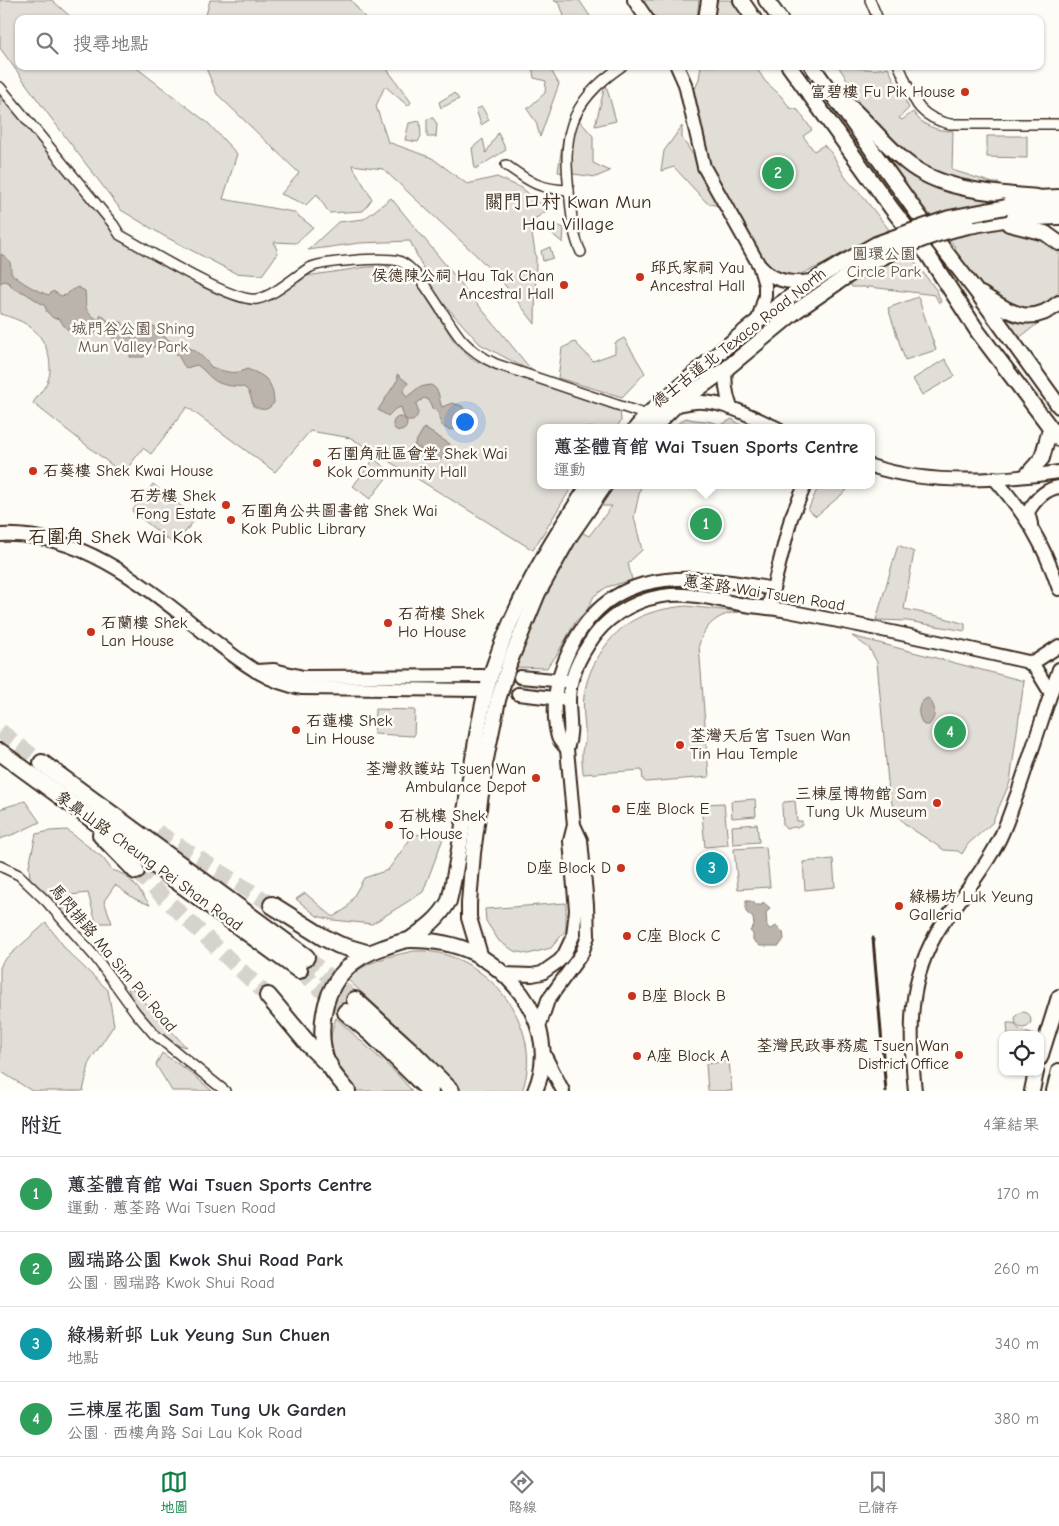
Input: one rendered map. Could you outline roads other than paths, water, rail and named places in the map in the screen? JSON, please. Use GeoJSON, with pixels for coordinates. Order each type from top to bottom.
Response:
{"type":"FeatureCollection","features":[{"type":"Feature","properties":{"kind":"highway","name":"象鼻山路 Cheung Pei Shan Road"},"geometry":{"type":"LineString","coordinates":[[0,752],[75,808],[174,877],[303,963],[86,794],[42,763]]}},
{"type":"Feature","properties":{"kind":"highway"},"geometry":{"type":"LineString","coordinates":[[86,794],[157,832]]}},
{"type":"Feature","properties":{"kind":"highway"},"geometry":{"type":"LineString","coordinates":[[75,808],[136,871]]}},
{"type":"Feature","properties":{"kind":"highway"},"geometry":{"type":"LineString","coordinates":[[272,905],[332,941],[366,953]]}},
{"type":"Feature","properties":{"kind":"highway"},"geometry":{"type":"LineString","coordinates":[[268,996],[309,1045],[329,1065]]}},
{"type":"Feature","properties":{"kind":"highway"},"geometry":{"type":"LineString","coordinates":[[430,1091],[374,1036],[350,1006],[412,1051],[451,1091]]}},
{"type":"Feature","properties":{"kind":"main road"},"geometry":{"type":"LineString","coordinates":[[634,0],[644,15]]}},
{"type":"Feature","properties":{"kind":"main road"},"geometry":{"type":"LineString","coordinates":[[707,15],[709,0]]}},
{"type":"Feature","properties":{"kind":"main road"},"geometry":{"type":"LineString","coordinates":[[740,0],[751,15]]}},
{"type":"Feature","properties":{"kind":"main road"},"geometry":{"type":"LineString","coordinates":[[766,0],[777,15]]}},
{"type":"Feature","properties":{"kind":"main road"},"geometry":{"type":"LineString","coordinates":[[679,70],[685,84],[704,167],[759,265],[765,284],[765,296],[758,320]]}},
{"type":"Feature","properties":{"kind":"main road"},"geometry":{"type":"LineString","coordinates":[[792,70],[892,210],[928,255],[978,332],[1054,434],[1042,458],[1027,475]]}},
{"type":"Feature","properties":{"kind":"main road"},"geometry":{"type":"LineString","coordinates":[[815,70],[934,238],[976,291],[1059,406]]}},
{"type":"Feature","properties":{"kind":"main road"},"geometry":{"type":"LineString","coordinates":[[826,85],[858,113],[908,164],[937,180],[958,188],[1037,197],[1059,196]]}},
{"type":"Feature","properties":{"kind":"main road"},"geometry":{"type":"LineString","coordinates":[[843,271],[876,244],[949,218],[1006,207],[1037,197]]}},
{"type":"Feature","properties":{"kind":"main road"},"geometry":{"type":"LineString","coordinates":[[1006,207],[1059,206]]}},
{"type":"Feature","properties":{"kind":"main road"},"geometry":{"type":"LineString","coordinates":[[843,271],[919,240],[952,230],[994,222],[1059,217]]}},
{"type":"Feature","properties":{"kind":"main road"},"geometry":{"type":"LineString","coordinates":[[994,222],[1034,229],[1054,238],[1059,243]]}},
{"type":"Feature","properties":{"kind":"main road"},"geometry":{"type":"LineString","coordinates":[[759,265],[766,273],[778,280],[797,283],[811,282]]}},
{"type":"Feature","properties":{"kind":"main road","name":"德士古道北 Texaco Road North"},"geometry":{"type":"LineString","coordinates":[[650,421],[758,320],[811,282],[843,271]]}},
{"type":"Feature","properties":{"kind":"main road","name":"德士古道北 Texaco Road North"},"geometry":{"type":"LineString","coordinates":[[650,421],[726,369],[843,271]]}},
{"type":"Feature","properties":{"kind":"main road"},"geometry":{"type":"LineString","coordinates":[[976,291],[1010,312],[1026,316],[1041,314],[1059,303]]}},
{"type":"Feature","properties":{"kind":"main road"},"geometry":{"type":"LineString","coordinates":[[726,369],[724,382],[731,408]]}},
{"type":"Feature","properties":{"kind":"main road"},"geometry":{"type":"LineString","coordinates":[[676,405],[703,402],[731,408],[767,424]]}},
{"type":"Feature","properties":{"kind":"main road"},"geometry":{"type":"LineString","coordinates":[[875,467],[917,476],[950,479],[994,478],[1059,472]]}},
{"type":"Feature","properties":{"kind":"main road"},"geometry":{"type":"LineString","coordinates":[[994,478],[1013,500],[1031,526],[1050,562],[1059,589]]}},
{"type":"Feature","properties":{"kind":"main road"},"geometry":{"type":"LineString","coordinates":[[1031,526],[1028,512],[1033,504],[1042,494],[1059,487]]}},
{"type":"Feature","properties":{"kind":"main road"},"geometry":{"type":"LineString","coordinates":[[348,1091],[329,1065],[323,1043],[323,1017],[332,988],[343,970],[366,953],[409,940],[434,922],[449,901],[479,726],[486,694],[498,657],[513,619],[550,543],[586,489]]}},
{"type":"Feature","properties":{"kind":"main road"},"geometry":{"type":"LineString","coordinates":[[481,958],[469,918],[469,903],[473,853],[485,764],[498,700],[510,661],[538,593],[570,536],[602,489]]}},
{"type":"Feature","properties":{"kind":"main road"},"geometry":{"type":"LineString","coordinates":[[768,608],[791,518],[803,489]]}},
{"type":"Feature","properties":{"kind":"main road"},"geometry":{"type":"LineString","coordinates":[[0,535],[12,534],[41,538],[77,548],[97,557],[132,578],[234,656],[256,671],[280,683],[302,688],[479,690]]}},
{"type":"Feature","properties":{"kind":"main road","name":"蕙荃路 Wai Tsuen Road"},"geometry":{"type":"LineString","coordinates":[[503,974],[532,975],[542,973],[558,961],[570,944],[573,936],[576,918],[570,841],[574,826],[567,749],[571,738],[569,700],[565,681],[564,661],[589,617],[600,606],[616,595],[636,586],[664,579],[696,578],[773,588]]}},
{"type":"Feature","properties":{"kind":"main road","name":"蕙荃路 Wai Tsuen Road"},"geometry":{"type":"LineString","coordinates":[[567,749],[558,738],[555,698],[584,651],[599,630],[612,618],[642,601],[670,595],[697,596],[768,608],[1028,662]]}},
{"type":"Feature","properties":{"kind":"main road"},"geometry":{"type":"LineString","coordinates":[[1028,662],[1036,661],[1059,646]]}},
{"type":"Feature","properties":{"kind":"main road"},"geometry":{"type":"LineString","coordinates":[[1028,662],[1036,669],[1050,692]]}},
{"type":"Feature","properties":{"kind":"main road"},"geometry":{"type":"LineString","coordinates":[[915,1091],[910,1033],[915,996],[924,958],[941,927],[997,844],[1022,780],[1059,669]]}},
{"type":"Feature","properties":{"kind":"main road"},"geometry":{"type":"LineString","coordinates":[[256,671],[274,670],[303,677],[483,676]]}},
{"type":"Feature","properties":{"kind":"main road"},"geometry":{"type":"LineString","coordinates":[[520,677],[565,681]]}},
{"type":"Feature","properties":{"kind":"main road"},"geometry":{"type":"LineString","coordinates":[[518,694],[569,700]]}},
{"type":"Feature","properties":{"kind":"main road","name":"蕙荃路 Wai Tsuen Road"},"geometry":{"type":"LineString","coordinates":[[539,1027],[548,1000],[582,953],[588,936],[581,840],[574,826]]}},
{"type":"Feature","properties":{"kind":"main road"},"geometry":{"type":"LineString","coordinates":[[409,940],[456,946],[481,958],[503,974],[518,989],[526,1000],[539,1027],[543,1052],[541,1073],[535,1091]]}},
{"type":"Feature","properties":{"kind":"main road"},"geometry":{"type":"LineString","coordinates":[[1044,1045],[1059,997]]}},
{"type":"Feature","properties":{"kind":"main road"},"geometry":{"type":"LineString","coordinates":[[543,1052],[563,1091]]}},
{"type":"Feature","properties":{"kind":"main road"},"geometry":{"type":"LineString","coordinates":[[1054,1091],[1059,1071]]}},
{"type":"Feature","properties":{"kind":"main road"},"geometry":{"type":"LineString","coordinates":[[1032,1091],[1035,1076]]}},
{"type":"Feature","properties":{"kind":"street"},"geometry":{"type":"LineString","coordinates":[[870,0],[876,15]]}},
{"type":"Feature","properties":{"kind":"street"},"geometry":{"type":"LineString","coordinates":[[581,252],[576,241],[568,190],[567,145],[579,107],[593,88],[617,70]]}},
{"type":"Feature","properties":{"kind":"street"},"geometry":{"type":"LineString","coordinates":[[901,70],[920,109],[926,115],[939,122],[950,124],[1059,124]]}},
{"type":"Feature","properties":{"kind":"street"},"geometry":{"type":"LineString","coordinates":[[0,87],[120,235],[222,291],[246,298],[258,299],[316,265],[369,260],[399,261],[412,269],[462,340],[481,356],[496,364],[650,421]]}},
{"type":"Feature","properties":{"kind":"street"},"geometry":{"type":"LineString","coordinates":[[506,165],[546,189],[568,190]]}},
{"type":"Feature","properties":{"kind":"street","name":"馬閃排路 Ma Sim Pai Road"},"geometry":{"type":"LineString","coordinates":[[0,866],[18,875],[47,902],[96,958],[136,1014],[154,1034],[225,1091]]}},
{"type":"Feature","properties":{"kind":"tunnel"},"geometry":{"type":"LineString","coordinates":[[0,731],[42,763]]}},
{"type":"Feature","properties":{"kind":"tunnel"},"geometry":{"type":"LineString","coordinates":[[157,832],[272,905]]}},
{"type":"Feature","properties":{"kind":"tunnel"},"geometry":{"type":"LineString","coordinates":[[136,871],[268,996]]}},
{"type":"Feature","properties":{"kind":"tunnel"},"geometry":{"type":"LineString","coordinates":[[306,957],[355,1000]]}},
{"type":"Feature","properties":{"kind":"tunnel"},"geometry":{"type":"LineString","coordinates":[[299,970],[346,1012]]}},
{"type":"Feature","properties":{"kind":"railway"},"geometry":{"type":"LineString","coordinates":[[873,938],[886,1091]]}},
{"type":"Feature","properties":{"kind":"place","name":"富碧樓 Fu Pik House"},"geometry":{"type":"Point","coordinates":[965,92]}},
{"type":"Feature","properties":{"kind":"place","name":"國瑞路公園 Kwok Shui Road Park"},"geometry":{"type":"Point","coordinates":[778,173]}},
{"type":"Feature","properties":{"kind":"place","name":"邱氏家祠 Yau Ancestral Hall"},"geometry":{"type":"Point","coordinates":[640,277]}},
{"type":"Feature","properties":{"kind":"place","name":"侯德陳公祠 Hau Tak Chan Ancestral Hall"},"geometry":{"type":"Point","coordinates":[564,285]}},
{"type":"Feature","properties":{"kind":"place","name":"石圍角社區會堂 Shek Wai Kok Community Hall"},"geometry":{"type":"Point","coordinates":[317,463]}},
{"type":"Feature","properties":{"kind":"place","name":"石葵樓 Shek Kwai House"},"geometry":{"type":"Point","coordinates":[33,471]}},
{"type":"Feature","properties":{"kind":"place","name":"石芳樓 Shek Fong Estate"},"geometry":{"type":"Point","coordinates":[226,505]}},
{"type":"Feature","properties":{"kind":"place","name":"石圍角公共圖書館 Shek Wai Kok Public Library"},"geometry":{"type":"Point","coordinates":[231,520]}},
{"type":"Feature","properties":{"kind":"place","name":"蕙荃體育館 Wai Tsuen Sports Centre"},"geometry":{"type":"Point","coordinates":[706,524]}},
{"type":"Feature","properties":{"kind":"place","name":"石荷樓 Shek Ho House"},"geometry":{"type":"Point","coordinates":[388,623]}},
{"type":"Feature","properties":{"kind":"place","name":"石蘭樓 Shek Lan House"},"geometry":{"type":"Point","coordinates":[91,632]}},
{"type":"Feature","properties":{"kind":"place","name":"石蓮樓 Shek Lin House"},"geometry":{"type":"Point","coordinates":[296,730]}},
{"type":"Feature","properties":{"kind":"place","name":"三棟屋花園 Sam Tung Uk Garden"},"geometry":{"type":"Point","coordinates":[950,732]}},
{"type":"Feature","properties":{"kind":"place","name":"荃灣天后宮 Tsuen Wan Tin Hau Temple"},"geometry":{"type":"Point","coordinates":[680,745]}},
{"type":"Feature","properties":{"kind":"place","name":"荃灣救護站 Tsuen Wan Ambulance Depot"},"geometry":{"type":"Point","coordinates":[536,778]}},
{"type":"Feature","properties":{"kind":"place","name":"三棟屋博物館 Sam Tung Uk Museum"},"geometry":{"type":"Point","coordinates":[937,803]}},
{"type":"Feature","properties":{"kind":"place","name":"E座 Block E"},"geometry":{"type":"Point","coordinates":[616,809]}},
{"type":"Feature","properties":{"kind":"place","name":"石桃樓 Shek To House"},"geometry":{"type":"Point","coordinates":[389,825]}},
{"type":"Feature","properties":{"kind":"place","name":"D座 Block D"},"geometry":{"type":"Point","coordinates":[621,868]}},
{"type":"Feature","properties":{"kind":"place","name":"綠楊新邨 Luk Yeung Sun Chuen"},"geometry":{"type":"Point","coordinates":[712,868]}},
{"type":"Feature","properties":{"kind":"place","name":"綠楊坊 Luk Yeung Galleria"},"geometry":{"type":"Point","coordinates":[899,906]}},
{"type":"Feature","properties":{"kind":"place","name":"C座 Block C"},"geometry":{"type":"Point","coordinates":[627,936]}},
{"type":"Feature","properties":{"kind":"place","name":"B座 Block B"},"geometry":{"type":"Point","coordinates":[632,996]}},
{"type":"Feature","properties":{"kind":"place","name":"荃灣民政事務處 Tsuen Wan District Office"},"geometry":{"type":"Point","coordinates":[959,1055]}},
{"type":"Feature","properties":{"kind":"place","name":"A座 Block A"},"geometry":{"type":"Point","coordinates":[637,1056]}},
{"type":"Feature","properties":{"kind":"district","name":"關門口村 Kwan Mun Hau Village"},"geometry":{"type":"Point","coordinates":[568,213]}},
{"type":"Feature","properties":{"kind":"district","name":"石圍角 Shek Wai Kok"},"geometry":{"type":"Point","coordinates":[115,537]}},
{"type":"Feature","properties":{"kind":"park label","name":"圓環公園 Circle Park"},"geometry":{"type":"Point","coordinates":[884,263]}},
{"type":"Feature","properties":{"kind":"park label","name":"城門谷公園 Shing Mun Valley Park"},"geometry":{"type":"Point","coordinates":[133,338]}}]}
